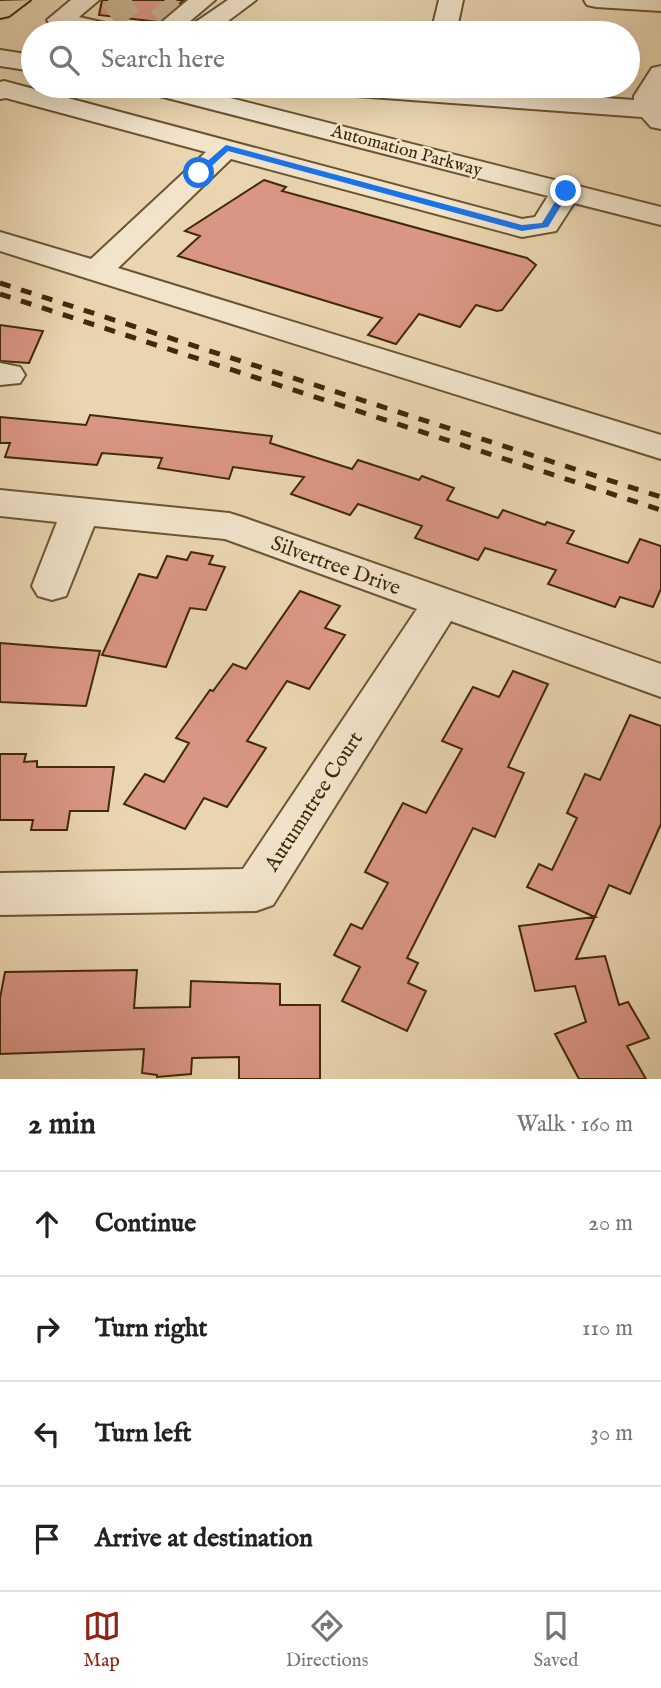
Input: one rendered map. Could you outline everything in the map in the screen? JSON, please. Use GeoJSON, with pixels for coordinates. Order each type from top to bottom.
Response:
{"type":"FeatureCollection","features":[{"type":"Feature","properties":{"kind":"main road"},"geometry":{"type":"LineString","coordinates":[[0,11],[18,0]]}},
{"type":"Feature","properties":{"kind":"street"},"geometry":{"type":"LineString","coordinates":[[124,21],[203,0]]}},
{"type":"Feature","properties":{"kind":"street"},"geometry":{"type":"LineString","coordinates":[[213,21],[244,0]]}},
{"type":"Feature","properties":{"kind":"street"},"geometry":{"type":"LineString","coordinates":[[446,21],[450,0]]}},
{"type":"Feature","properties":{"kind":"street"},"geometry":{"type":"LineString","coordinates":[[596,0],[661,4]]}},
{"type":"Feature","properties":{"kind":"street"},"geometry":{"type":"LineString","coordinates":[[0,58],[21,61]]}},
{"type":"Feature","properties":{"kind":"street"},"geometry":{"type":"LineString","coordinates":[[505,98],[655,115],[647,96],[661,74]]}},
{"type":"Feature","properties":{"kind":"street"},"geometry":{"type":"LineString","coordinates":[[0,91],[4,89],[21,94]]}},
{"type":"Feature","properties":{"kind":"street"},"geometry":{"type":"LineString","coordinates":[[38,98],[522,228],[545,225],[566,191]]}},
{"type":"Feature","properties":{"kind":"street","name":"Automation Parkway"},"geometry":{"type":"LineString","coordinates":[[203,98],[298,121],[414,133],[566,191],[661,216]]}},
{"type":"Feature","properties":{"kind":"street"},"geometry":{"type":"LineString","coordinates":[[414,133],[430,98]]}},
{"type":"Feature","properties":{"kind":"street"},"geometry":{"type":"LineString","coordinates":[[264,158],[298,121]]}},
{"type":"Feature","properties":{"kind":"street"},"geometry":{"type":"LineString","coordinates":[[97,271],[226,148]]}},
{"type":"Feature","properties":{"kind":"street"},"geometry":{"type":"LineString","coordinates":[[0,241],[661,447]]}},
{"type":"Feature","properties":{"kind":"street","name":"Silvertree Drive"},"geometry":{"type":"LineString","coordinates":[[0,503],[229,526],[661,681]]}},
{"type":"Feature","properties":{"kind":"street"},"geometry":{"type":"LineString","coordinates":[[52,586],[80,511]]}},
{"type":"Feature","properties":{"kind":"street","name":"Autumntree Court"},"geometry":{"type":"LineString","coordinates":[[0,894],[256,890],[442,604]]}},
{"type":"Feature","properties":{"kind":"building"},"geometry":{"type":"Polygon","coordinates":[[[102,0],[184,0],[159,21],[99,15],[102,0]]]}},
{"type":"Feature","properties":{"kind":"building"},"geometry":{"type":"Polygon","coordinates":[[[264,180],[286,187],[282,191],[527,258],[536,265],[502,310],[476,305],[460,327],[419,314],[396,344],[368,335],[382,318],[178,256],[200,236],[185,231],[264,180]]]}},
{"type":"Feature","properties":{"kind":"building"},"geometry":{"type":"Polygon","coordinates":[[[0,325],[43,331],[29,363],[0,361],[0,325]]]}},
{"type":"Feature","properties":{"kind":"building"},"geometry":{"type":"Polygon","coordinates":[[[90,415],[272,436],[270,443],[352,469],[358,460],[419,480],[422,476],[454,488],[447,500],[498,518],[503,510],[545,525],[547,522],[574,531],[567,543],[628,563],[640,539],[661,546],[661,589],[653,607],[620,597],[615,607],[548,584],[556,570],[485,548],[478,560],[415,538],[422,526],[358,504],[350,515],[291,494],[304,477],[233,467],[229,479],[158,468],[162,458],[102,453],[97,465],[5,457],[10,443],[0,443],[0,417],[86,425],[90,415]]]}},
{"type":"Feature","properties":{"kind":"building"},"geometry":{"type":"Polygon","coordinates":[[[191,552],[213,556],[209,564],[225,567],[206,610],[190,608],[166,667],[102,655],[139,574],[157,578],[167,556],[187,560],[191,552]]]}},
{"type":"Feature","properties":{"kind":"building"},"geometry":{"type":"Polygon","coordinates":[[[300,591],[340,606],[325,628],[345,635],[309,689],[287,681],[247,741],[266,748],[227,807],[204,798],[185,829],[124,804],[145,774],[164,782],[189,743],[176,738],[210,690],[213,691],[233,664],[246,669],[300,591]]]}},
{"type":"Feature","properties":{"kind":"building"},"geometry":{"type":"Polygon","coordinates":[[[0,643],[100,651],[86,706],[0,702],[0,643]]]}},
{"type":"Feature","properties":{"kind":"building"},"geometry":{"type":"Polygon","coordinates":[[[513,671],[548,684],[508,767],[524,773],[495,837],[473,828],[407,958],[418,963],[408,983],[426,991],[407,1031],[342,1001],[360,967],[334,955],[351,924],[362,929],[388,883],[365,872],[403,803],[426,813],[462,749],[442,741],[473,687],[499,697],[513,671]]]}},
{"type":"Feature","properties":{"kind":"building"},"geometry":{"type":"Polygon","coordinates":[[[630,715],[661,726],[661,824],[630,894],[609,885],[595,917],[527,887],[539,864],[552,870],[577,818],[567,813],[585,774],[600,780],[630,715]]]}},
{"type":"Feature","properties":{"kind":"building"},"geometry":{"type":"Polygon","coordinates":[[[0,754],[26,754],[24,762],[37,761],[37,767],[114,767],[108,811],[70,811],[67,830],[31,830],[33,820],[0,820],[0,754]]]}},
{"type":"Feature","properties":{"kind":"building"},"geometry":{"type":"Polygon","coordinates":[[[595,917],[576,959],[605,956],[619,1005],[628,1002],[649,1038],[627,1046],[646,1079],[579,1079],[555,1034],[586,1022],[575,986],[535,991],[519,926],[595,917]]]}},
{"type":"Feature","properties":{"kind":"building"},"geometry":{"type":"Polygon","coordinates":[[[137,970],[134,1008],[190,1007],[191,981],[280,984],[280,1005],[320,1005],[320,1079],[239,1079],[239,1057],[192,1058],[191,1074],[157,1077],[142,1073],[144,1049],[0,1054],[0,998],[5,972],[137,970]]]}},
{"type":"Feature","properties":{"kind":"tunnel"},"geometry":{"type":"LineString","coordinates":[[110,16],[132,0]]}},
{"type":"Feature","properties":{"kind":"tunnel"},"geometry":{"type":"LineString","coordinates":[[160,21],[187,0]]}},
{"type":"Feature","properties":{"kind":"railway"},"geometry":{"type":"LineString","coordinates":[[0,283],[661,497]]}},
{"type":"Feature","properties":{"kind":"railway"},"geometry":{"type":"LineString","coordinates":[[0,294],[661,510]]}},
{"type":"Feature","properties":{"kind":"route"},"geometry":{"type":"LineString","coordinates":[[199,173],[226,148],[522,228],[545,225],[566,191]]}}]}
